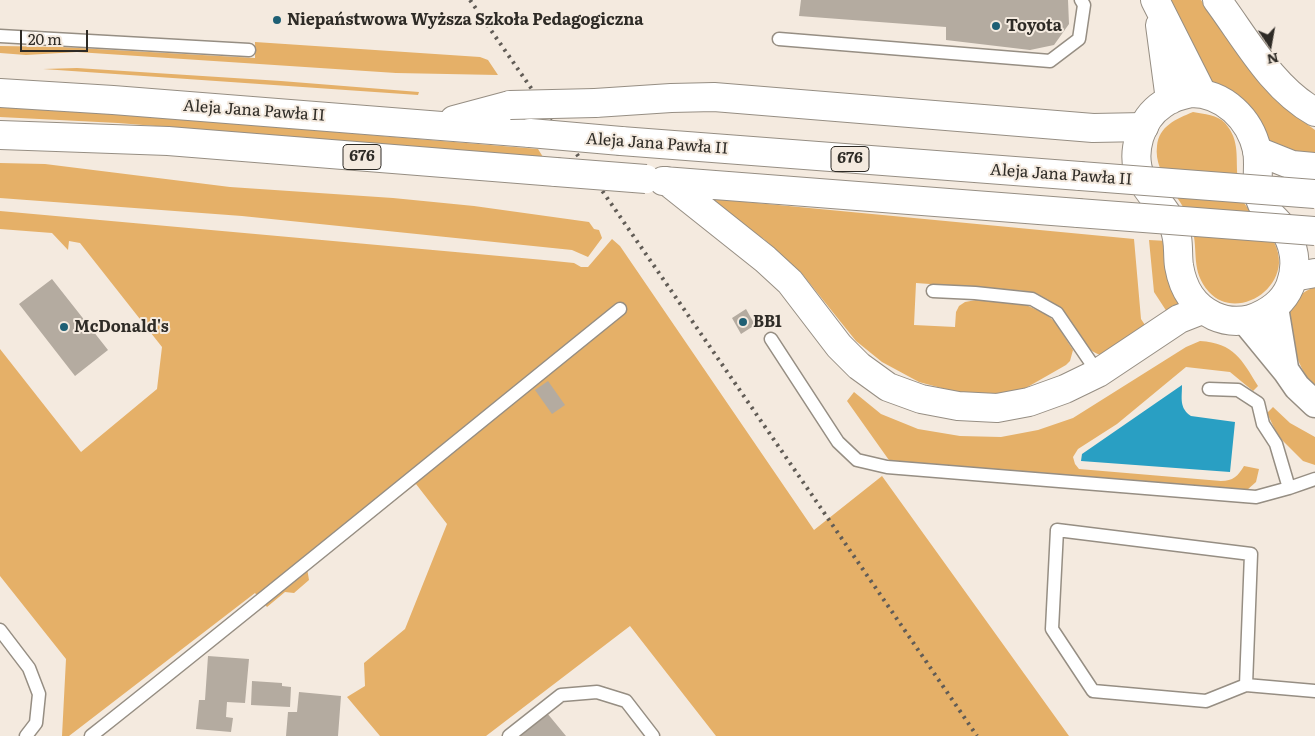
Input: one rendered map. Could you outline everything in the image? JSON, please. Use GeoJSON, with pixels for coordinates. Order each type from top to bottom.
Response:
{"type":"FeatureCollection","features":[{"type":"Feature","properties":{"kind":"main road"},"geometry":{"type":"LineString","coordinates":[[1217,0],[1267,69],[1286,91],[1315,112]]}},
{"type":"Feature","properties":{"kind":"main road"},"geometry":{"type":"LineString","coordinates":[[1156,3],[1202,93]]}},
{"type":"Feature","properties":{"kind":"main road"},"geometry":{"type":"LineString","coordinates":[[1156,3],[1170,100]]}},
{"type":"Feature","properties":{"kind":"main road","name":"Aleja Jana Pawła II"},"geometry":{"type":"LineString","coordinates":[[0,93],[1315,194]]}},
{"type":"Feature","properties":{"kind":"main road"},"geometry":{"type":"LineString","coordinates":[[1191,93],[1202,93],[1222,101],[1239,114],[1251,131],[1257,151],[1257,182],[1260,201],[1289,238],[1294,257],[1304,275],[1275,307],[1261,316],[1246,320],[1231,321],[1218,318],[1202,310],[1189,295],[1179,265],[1178,241],[1173,225],[1141,178],[1136,161],[1137,143],[1152,114],[1161,105],[1170,100],[1191,93]]}},
{"type":"Feature","properties":{"kind":"main road"},"geometry":{"type":"LineString","coordinates":[[434,125],[510,105],[714,97],[1093,128],[1144,127]]}},
{"type":"Feature","properties":{"kind":"main road","name":"676"},"geometry":{"type":"LineString","coordinates":[[0,134],[168,141],[1315,231]]}},
{"type":"Feature","properties":{"kind":"main road"},"geometry":{"type":"LineString","coordinates":[[1257,151],[1292,165],[1315,166]]}},
{"type":"Feature","properties":{"kind":"main road"},"geometry":{"type":"LineString","coordinates":[[657,180],[765,259],[790,282],[838,346],[859,366],[888,386],[921,399],[958,406],[997,408],[1029,402],[1065,389],[1098,373],[1179,319],[1202,310]]}},
{"type":"Feature","properties":{"kind":"street"},"geometry":{"type":"LineString","coordinates":[[1275,307],[1286,371]]}},
{"type":"Feature","properties":{"kind":"street"},"geometry":{"type":"LineString","coordinates":[[1246,320],[1297,387],[1315,404]]}},
{"type":"Feature","properties":{"kind":"lane"},"geometry":{"type":"LineString","coordinates":[[779,39],[1050,61],[1079,39],[1084,5],[1080,0]]}},
{"type":"Feature","properties":{"kind":"lane"},"geometry":{"type":"LineString","coordinates":[[0,36],[249,50]]}},
{"type":"Feature","properties":{"kind":"lane"},"geometry":{"type":"LineString","coordinates":[[933,291],[975,293],[1032,300],[1058,313],[1098,373]]}},
{"type":"Feature","properties":{"kind":"lane"},"geometry":{"type":"LineString","coordinates":[[91,736],[263,600],[410,478],[620,309]]}},
{"type":"Feature","properties":{"kind":"lane"},"geometry":{"type":"LineString","coordinates":[[771,339],[838,442],[857,460],[887,467],[1256,497],[1315,479]]}},
{"type":"Feature","properties":{"kind":"lane"},"geometry":{"type":"LineString","coordinates":[[1209,389],[1238,390],[1258,403],[1263,424],[1276,444],[1289,488]]}},
{"type":"Feature","properties":{"kind":"lane"},"geometry":{"type":"LineString","coordinates":[[1246,685],[1251,554],[1057,530],[1052,629],[1093,691],[1206,700],[1246,685],[1315,691]]}},
{"type":"Feature","properties":{"kind":"lane"},"geometry":{"type":"LineString","coordinates":[[0,630],[29,668],[39,694],[36,722],[26,736]]}},
{"type":"Feature","properties":{"kind":"lane"},"geometry":{"type":"LineString","coordinates":[[509,736],[561,695],[597,692],[626,701],[653,736]]}},
{"type":"Feature","properties":{"kind":"shaded area"},"geometry":{"type":"Polygon","coordinates":[[[1170,0],[1201,0],[1242,59],[1277,100],[1315,130],[1315,155],[1292,152],[1280,148],[1266,137],[1206,76],[1170,0]]]}},
{"type":"Feature","properties":{"kind":"shaded area"},"geometry":{"type":"Polygon","coordinates":[[[255,42],[480,57],[488,60],[498,75],[396,73],[77,52],[26,55],[0,53],[0,46],[61,47],[255,58],[255,42]]]}},
{"type":"Feature","properties":{"kind":"shaded area"},"geometry":{"type":"Polygon","coordinates":[[[77,68],[419,92],[418,95],[43,69],[77,68]]]}},
{"type":"Feature","properties":{"kind":"shaded area"},"geometry":{"type":"Polygon","coordinates":[[[0,104],[538,149],[543,157],[118,123],[0,117],[0,104]]]}},
{"type":"Feature","properties":{"kind":"shaded area"},"geometry":{"type":"Polygon","coordinates":[[[1193,112],[1219,118],[1230,130],[1236,150],[1239,193],[1250,212],[1270,235],[1278,253],[1279,263],[1271,285],[1252,300],[1230,303],[1219,300],[1203,284],[1197,269],[1192,227],[1160,167],[1157,157],[1157,146],[1161,133],[1169,124],[1193,112]]]}},
{"type":"Feature","properties":{"kind":"shaded area"},"geometry":{"type":"Polygon","coordinates":[[[0,163],[45,164],[230,187],[393,198],[474,206],[589,222],[594,229],[599,230],[602,238],[588,257],[572,250],[242,216],[0,198],[0,163]]]}},
{"type":"Feature","properties":{"kind":"shaded area"},"geometry":{"type":"Polygon","coordinates":[[[694,197],[1134,239],[1141,319],[1147,328],[1101,355],[1088,348],[1060,309],[1039,295],[1025,291],[916,283],[914,325],[955,327],[956,312],[959,306],[965,302],[976,300],[1026,305],[1046,314],[1055,322],[1073,350],[1070,361],[1066,365],[1017,393],[960,393],[919,382],[882,362],[856,341],[803,275],[764,239],[694,197]]]}},
{"type":"Feature","properties":{"kind":"shaded area"},"geometry":{"type":"Polygon","coordinates":[[[0,211],[544,260],[574,263],[581,267],[588,267],[612,239],[620,246],[814,530],[882,476],[1069,736],[716,736],[630,626],[486,736],[380,736],[347,697],[365,686],[364,663],[405,629],[447,524],[416,484],[307,568],[309,580],[294,593],[285,592],[267,607],[255,593],[69,736],[62,736],[66,659],[0,576],[0,349],[81,452],[157,389],[162,347],[80,243],[69,241],[68,250],[52,233],[0,229],[0,211]]]}},
{"type":"Feature","properties":{"kind":"shaded area"},"geometry":{"type":"Polygon","coordinates":[[[1149,240],[1168,241],[1184,306],[1169,315],[1154,292],[1149,240]]]}},
{"type":"Feature","properties":{"kind":"shaded area"},"geometry":{"type":"Polygon","coordinates":[[[1315,287],[1315,387],[1309,381],[1295,353],[1290,332],[1289,314],[1295,301],[1306,291],[1315,287]]]}},
{"type":"Feature","properties":{"kind":"shaded area"},"geometry":{"type":"Polygon","coordinates":[[[1200,341],[1221,345],[1236,354],[1258,386],[1253,391],[1230,372],[1186,367],[1117,424],[1078,449],[1073,457],[1075,464],[1079,469],[1221,481],[1235,477],[1244,466],[1259,469],[1256,482],[1247,490],[891,463],[847,401],[854,392],[881,414],[918,429],[960,436],[1001,437],[1038,430],[1073,418],[1186,347],[1200,341]]]}},
{"type":"Feature","properties":{"kind":"shaded area"},"geometry":{"type":"Polygon","coordinates":[[[1273,407],[1290,423],[1315,437],[1315,465],[1303,461],[1278,436],[1267,413],[1273,407]]]}},
{"type":"Feature","properties":{"kind":"water"},"geometry":{"type":"Polygon","coordinates":[[[1182,385],[1183,406],[1191,416],[1235,422],[1230,472],[1081,461],[1082,454],[1182,385]]]}},
{"type":"Feature","properties":{"kind":"building","name":"Toyota"},"geometry":{"type":"Polygon","coordinates":[[[801,0],[1068,0],[1069,24],[1054,45],[1030,50],[946,40],[946,27],[799,16],[801,0]]]}},
{"type":"Feature","properties":{"kind":"building","name":"McDonald's"},"geometry":{"type":"Polygon","coordinates":[[[52,279],[108,350],[75,376],[19,304],[52,279]]]}},
{"type":"Feature","properties":{"kind":"building","name":"BB1"},"geometry":{"type":"Polygon","coordinates":[[[746,309],[755,325],[741,334],[732,318],[746,309]]]}},
{"type":"Feature","properties":{"kind":"building"},"geometry":{"type":"Polygon","coordinates":[[[548,381],[565,405],[552,414],[535,390],[548,381]]]}},
{"type":"Feature","properties":{"kind":"building"},"geometry":{"type":"Polygon","coordinates":[[[208,656],[249,659],[245,703],[227,702],[226,717],[233,718],[231,732],[196,729],[199,700],[205,700],[208,656]]]}},
{"type":"Feature","properties":{"kind":"building"},"geometry":{"type":"Polygon","coordinates":[[[252,681],[282,683],[282,686],[291,687],[290,707],[251,705],[252,681]]]}},
{"type":"Feature","properties":{"kind":"building"},"geometry":{"type":"Polygon","coordinates":[[[299,692],[341,696],[338,736],[286,736],[288,712],[297,712],[299,692]]]}},
{"type":"Feature","properties":{"kind":"building"},"geometry":{"type":"Polygon","coordinates":[[[547,713],[566,736],[517,736],[547,713]]]}},
{"type":"Feature","properties":{"kind":"railway"},"geometry":{"type":"LineString","coordinates":[[470,0],[977,736]]}},
{"type":"Feature","properties":{"kind":"place","name":"Niepaństwowa Wyższa Szkoła Pedagogiczna"},"geometry":{"type":"Point","coordinates":[277,20]}},
{"type":"Feature","properties":{"kind":"place","name":"Toyota"},"geometry":{"type":"Point","coordinates":[996,26]}},
{"type":"Feature","properties":{"kind":"place","name":"BB1"},"geometry":{"type":"Point","coordinates":[743,322]}},
{"type":"Feature","properties":{"kind":"place","name":"McDonald's"},"geometry":{"type":"Point","coordinates":[64,327]}}]}
